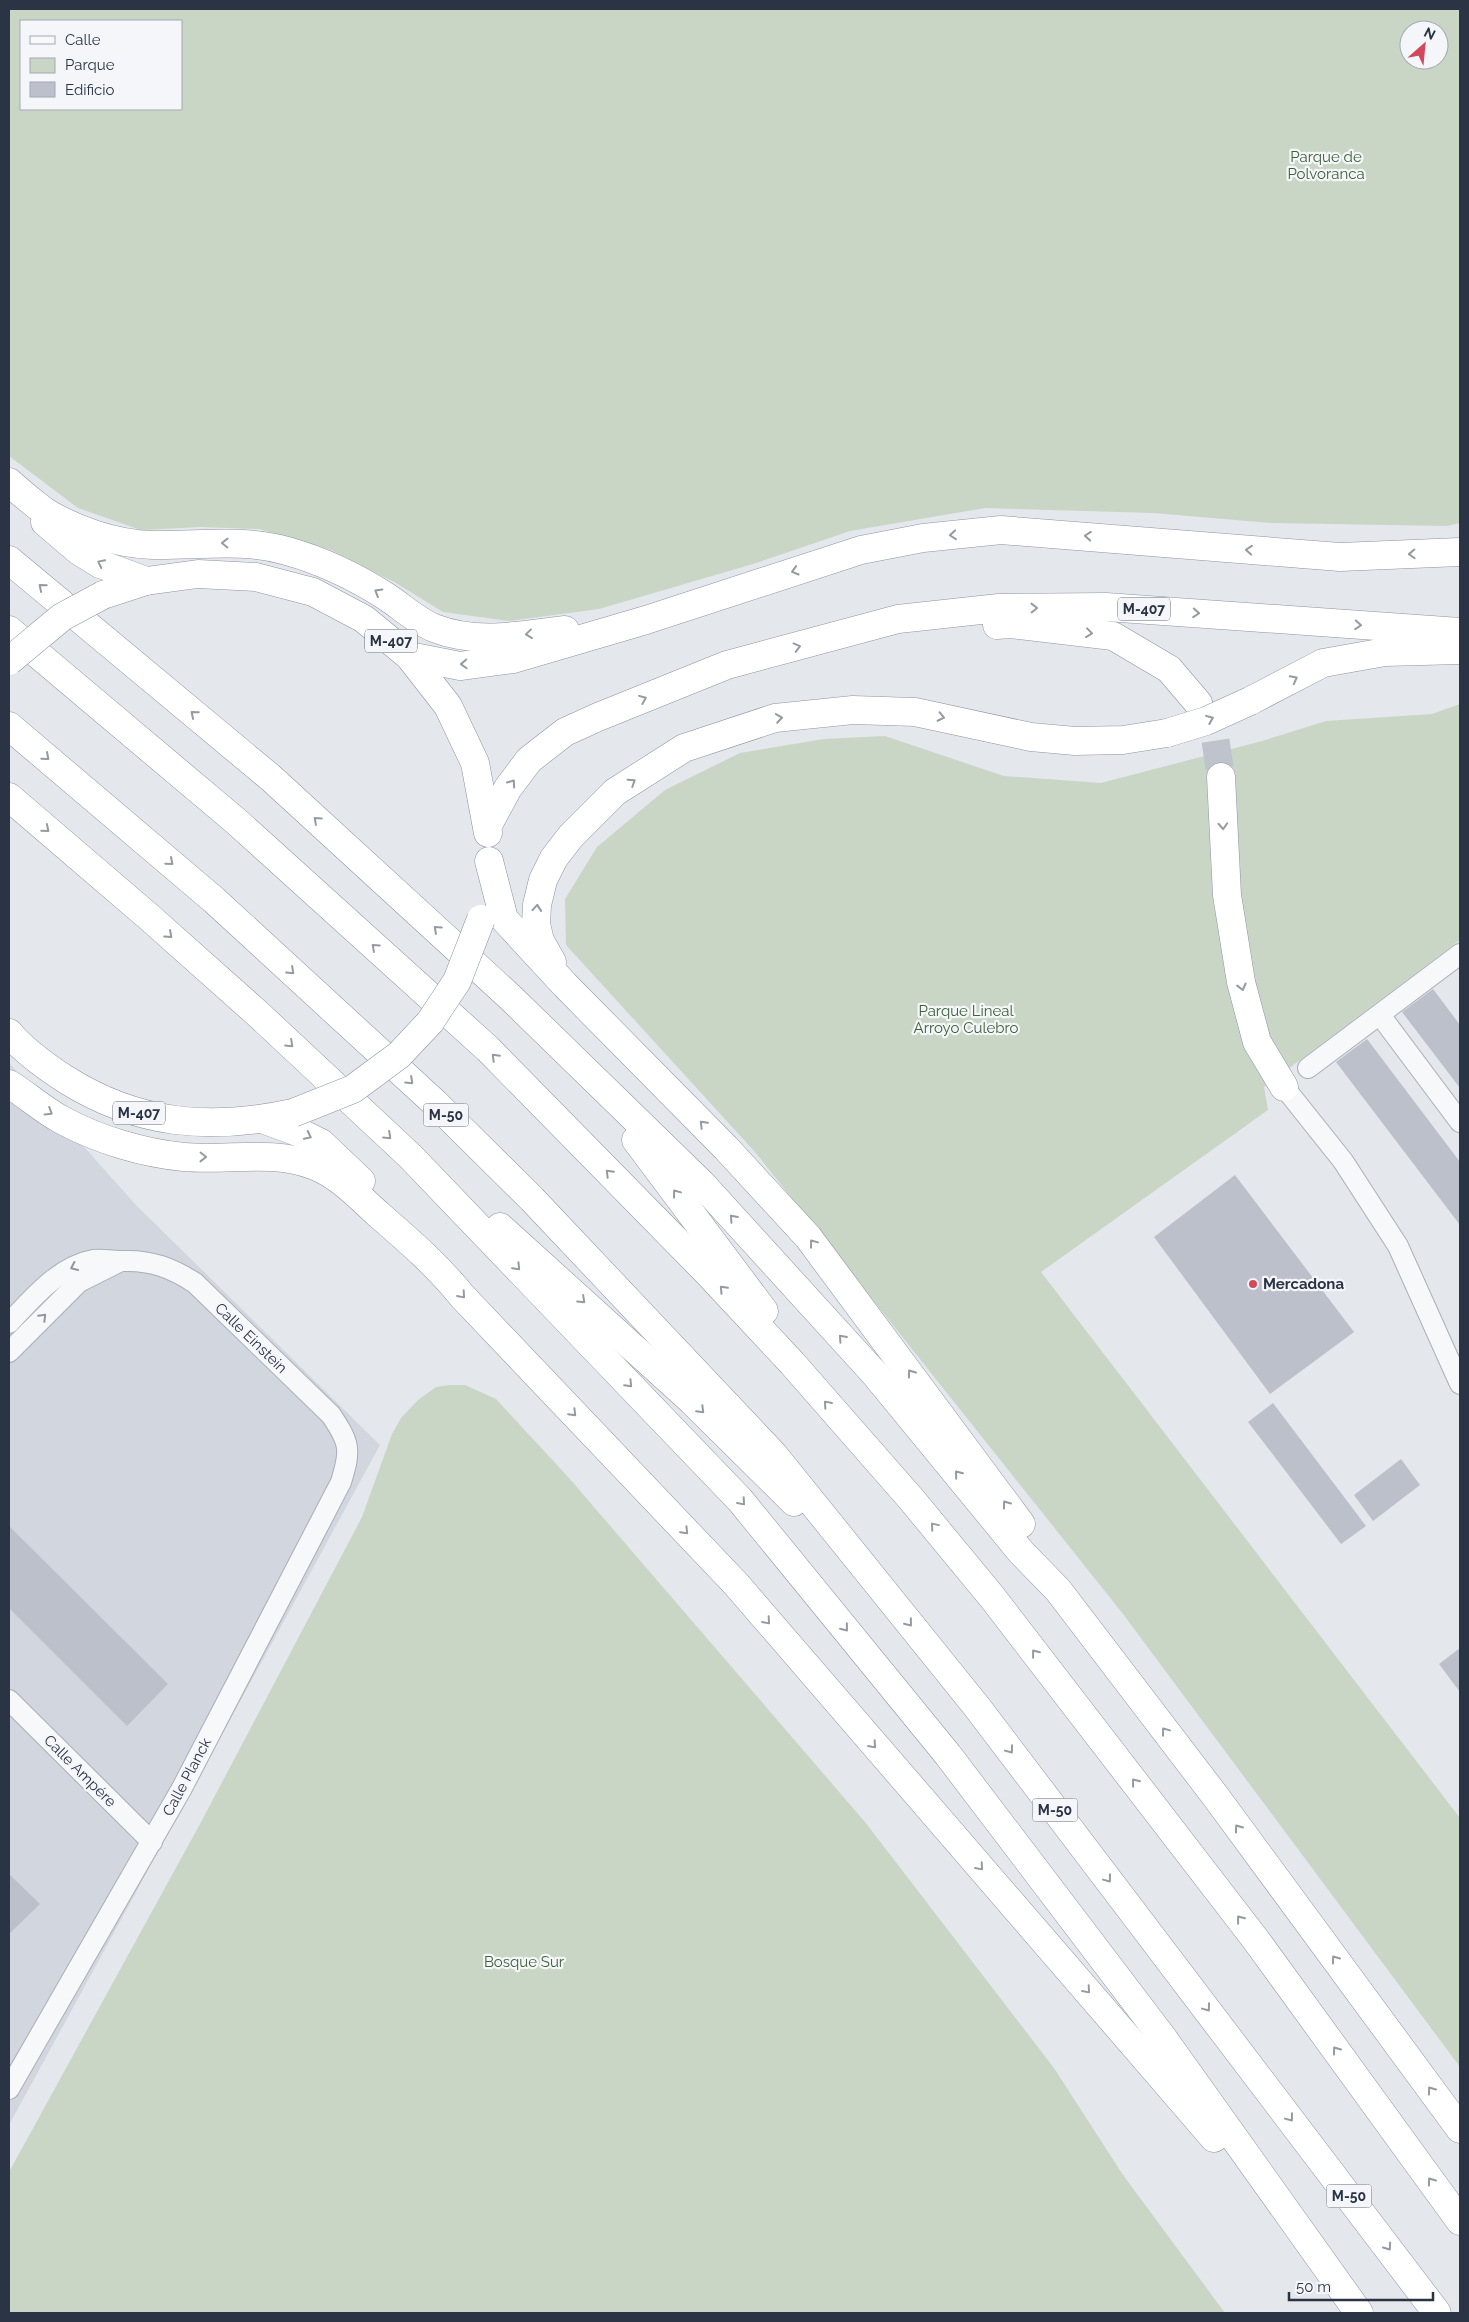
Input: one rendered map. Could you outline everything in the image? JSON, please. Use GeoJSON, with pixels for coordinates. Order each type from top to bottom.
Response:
{"type":"FeatureCollection","features":[{"type":"Feature","properties":{"kind":"highway"},"geometry":{"type":"LineString","coordinates":[[9,482],[45,511],[90,532],[131,543],[152,545],[243,544],[287,551],[349,574],[420,620],[434,628],[452,633],[490,638],[646,620]]}},
{"type":"Feature","properties":{"kind":"highway"},"geometry":{"type":"LineString","coordinates":[[9,492],[79,551],[100,564],[146,581]]}},
{"type":"Feature","properties":{"kind":"highway","name":"M-407"},"geometry":{"type":"LineString","coordinates":[[409,656],[460,666],[513,659],[646,620],[861,550],[923,538],[1001,530],[1340,558],[1460,552]]}},
{"type":"Feature","properties":{"kind":"highway"},"geometry":{"type":"LineString","coordinates":[[9,560],[270,778],[511,998],[702,1184],[875,1374],[1021,1552],[1058,1590],[1216,1797],[1460,2129]]}},
{"type":"Feature","properties":{"kind":"highway","name":"M-407"},"geometry":{"type":"LineString","coordinates":[[9,662],[62,617],[103,595],[146,581],[198,574],[256,577],[312,592],[364,619],[409,656],[448,706],[475,763],[488,825],[489,861],[481,919],[457,981],[430,1022],[400,1055],[353,1089],[293,1113],[234,1122],[184,1122],[149,1116],[122,1108],[87,1092],[50,1069],[11,1038]]}},
{"type":"Feature","properties":{"kind":"highway","name":"M-407"},"geometry":{"type":"LineString","coordinates":[[488,825],[508,788],[529,760],[565,732],[598,716],[727,666],[898,619],[999,608],[1106,607],[1460,632]]}},
{"type":"Feature","properties":{"kind":"highway"},"geometry":{"type":"LineString","coordinates":[[831,638],[1010,624],[1113,636],[1169,669],[1198,703]]}},
{"type":"Feature","properties":{"kind":"highway"},"geometry":{"type":"LineString","coordinates":[[9,630],[237,822],[488,1049],[700,1265],[792,1363],[912,1500],[998,1605],[1256,1940],[1460,2221]]}},
{"type":"Feature","properties":{"kind":"highway"},"geometry":{"type":"LineString","coordinates":[[565,985],[540,941],[536,924],[537,905],[543,880],[554,858],[571,836],[616,792],[684,748],[775,718],[853,710],[915,712],[1031,737],[1075,741],[1123,740],[1167,733],[1206,722],[1324,663],[1385,652],[1460,650]]}},
{"type":"Feature","properties":{"kind":"highway","name":"M-50"},"geometry":{"type":"LineString","coordinates":[[9,726],[214,900],[442,1110],[532,1199],[774,1455],[983,1715],[1437,2313]]}},
{"type":"Feature","properties":{"kind":"highway"},"geometry":{"type":"LineString","coordinates":[[1220,777],[1227,896],[1241,982],[1257,1042],[1284,1087]]}},
{"type":"Feature","properties":{"kind":"highway"},"geometry":{"type":"LineString","coordinates":[[9,797],[200,962],[410,1156],[740,1500],[948,1755],[1163,2038],[1334,2281]]}},
{"type":"Feature","properties":{"kind":"highway"},"geometry":{"type":"LineString","coordinates":[[489,861],[504,919],[565,985],[726,1148],[808,1237],[1045,1557],[1058,1590]]}},
{"type":"Feature","properties":{"kind":"highway"},"geometry":{"type":"LineString","coordinates":[[511,998],[642,1147],[775,1326],[792,1363]]}},
{"type":"Feature","properties":{"kind":"highway"},"geometry":{"type":"LineString","coordinates":[[9,1084],[63,1120],[95,1135],[130,1147],[186,1157],[273,1156],[292,1158],[316,1166],[337,1178],[439,1268]]}},
{"type":"Feature","properties":{"kind":"highway"},"geometry":{"type":"LineString","coordinates":[[262,1119],[303,1134],[326,1148],[378,1198],[462,1296],[736,1584],[1139,2049],[1359,2313]]}},
{"type":"Feature","properties":{"kind":"highway"},"geometry":{"type":"LineString","coordinates":[[410,1156],[517,1241],[692,1401],[782,1492],[845,1544]]}},
{"type":"Feature","properties":{"kind":"street"},"geometry":{"type":"LineString","coordinates":[[1308,1068],[1460,954]]}},
{"type":"Feature","properties":{"kind":"street"},"geometry":{"type":"LineString","coordinates":[[1380,1015],[1460,1122]]}},
{"type":"Feature","properties":{"kind":"street"},"geometry":{"type":"LineString","coordinates":[[1284,1087],[1343,1161],[1398,1246],[1460,1384]]}},
{"type":"Feature","properties":{"kind":"street","name":"Calle Einstein"},"geometry":{"type":"LineString","coordinates":[[9,1323],[36,1295],[67,1269],[94,1260],[137,1260],[154,1263],[181,1274],[195,1283],[331,1415],[343,1435],[349,1457]]}},
{"type":"Feature","properties":{"kind":"street","name":"Calle Einstein"},"geometry":{"type":"LineString","coordinates":[[9,1352],[79,1282],[122,1261]]}},
{"type":"Feature","properties":{"kind":"street","name":"Calle Planck"},"geometry":{"type":"LineString","coordinates":[[9,2090],[152,1842],[341,1482],[349,1457]]}},
{"type":"Feature","properties":{"kind":"street","name":"Calle Ampére"},"geometry":{"type":"LineString","coordinates":[[9,1700],[152,1842]]}},
{"type":"Feature","properties":{"kind":"shaded area"},"geometry":{"type":"Polygon","coordinates":[[[9,1063],[136,1205],[380,1445],[9,2125],[9,1063]]]}},
{"type":"Feature","properties":{"kind":"green space","name":"Parque de Polvoranca"},"geometry":{"type":"Polygon","coordinates":[[[9,9],[1460,9],[1460,523],[1447,526],[1271,523],[1153,513],[985,508],[850,531],[753,564],[599,609],[509,621],[443,612],[396,583],[331,550],[259,529],[201,527],[141,530],[78,508],[9,456],[9,9]]]}},
{"type":"Feature","properties":{"kind":"green space","name":"Parque Lineal Arroyo Culebro"},"geometry":{"type":"Polygon","coordinates":[[[1460,704],[1460,940],[1264,1087],[1268,1110],[1041,1272],[1460,1818],[1460,2067],[1123,1614],[755,1152],[566,945],[565,899],[597,847],[665,790],[740,753],[824,739],[885,736],[1004,776],[1101,783],[1262,741],[1326,721],[1432,714],[1460,704]]]}},
{"type":"Feature","properties":{"kind":"green space","name":"Bosque Sur"},"geometry":{"type":"Polygon","coordinates":[[[465,1385],[496,1399],[569,1478],[865,1822],[1054,2068],[1123,2175],[1225,2313],[9,2313],[9,2172],[200,1824],[362,1517],[392,1434],[401,1418],[418,1400],[436,1387],[465,1385]]]}},
{"type":"Feature","properties":{"kind":"building"},"geometry":{"type":"Polygon","coordinates":[[[1433,989],[1460,1025],[1460,1088],[1402,1012],[1433,989]]]}},
{"type":"Feature","properties":{"kind":"building"},"geometry":{"type":"Polygon","coordinates":[[[1367,1039],[1460,1162],[1460,1225],[1336,1062],[1367,1039]]]}},
{"type":"Feature","properties":{"kind":"building","name":"Mercadona"},"geometry":{"type":"Polygon","coordinates":[[[1235,1175],[1354,1332],[1270,1394],[1154,1237],[1235,1175]]]}},
{"type":"Feature","properties":{"kind":"building"},"geometry":{"type":"Polygon","coordinates":[[[1273,1403],[1366,1526],[1341,1544],[1248,1422],[1273,1403]]]}},
{"type":"Feature","properties":{"kind":"building"},"geometry":{"type":"Polygon","coordinates":[[[1401,1459],[1420,1485],[1373,1521],[1354,1495],[1401,1459]]]}},
{"type":"Feature","properties":{"kind":"building"},"geometry":{"type":"Polygon","coordinates":[[[9,1526],[168,1684],[127,1726],[9,1608],[9,1526]]]}},
{"type":"Feature","properties":{"kind":"building"},"geometry":{"type":"Polygon","coordinates":[[[1460,1648],[1460,1692],[1439,1664],[1460,1648]]]}},
{"type":"Feature","properties":{"kind":"building"},"geometry":{"type":"Polygon","coordinates":[[[9,1874],[40,1904],[9,1934],[9,1874]]]}},
{"type":"Feature","properties":{"kind":"tunnel"},"geometry":{"type":"LineString","coordinates":[[1198,703],[1214,731],[1221,777]]}},
{"type":"Feature","properties":{"kind":"place","name":"Mercadona"},"geometry":{"type":"Point","coordinates":[1253,1284]}}]}
